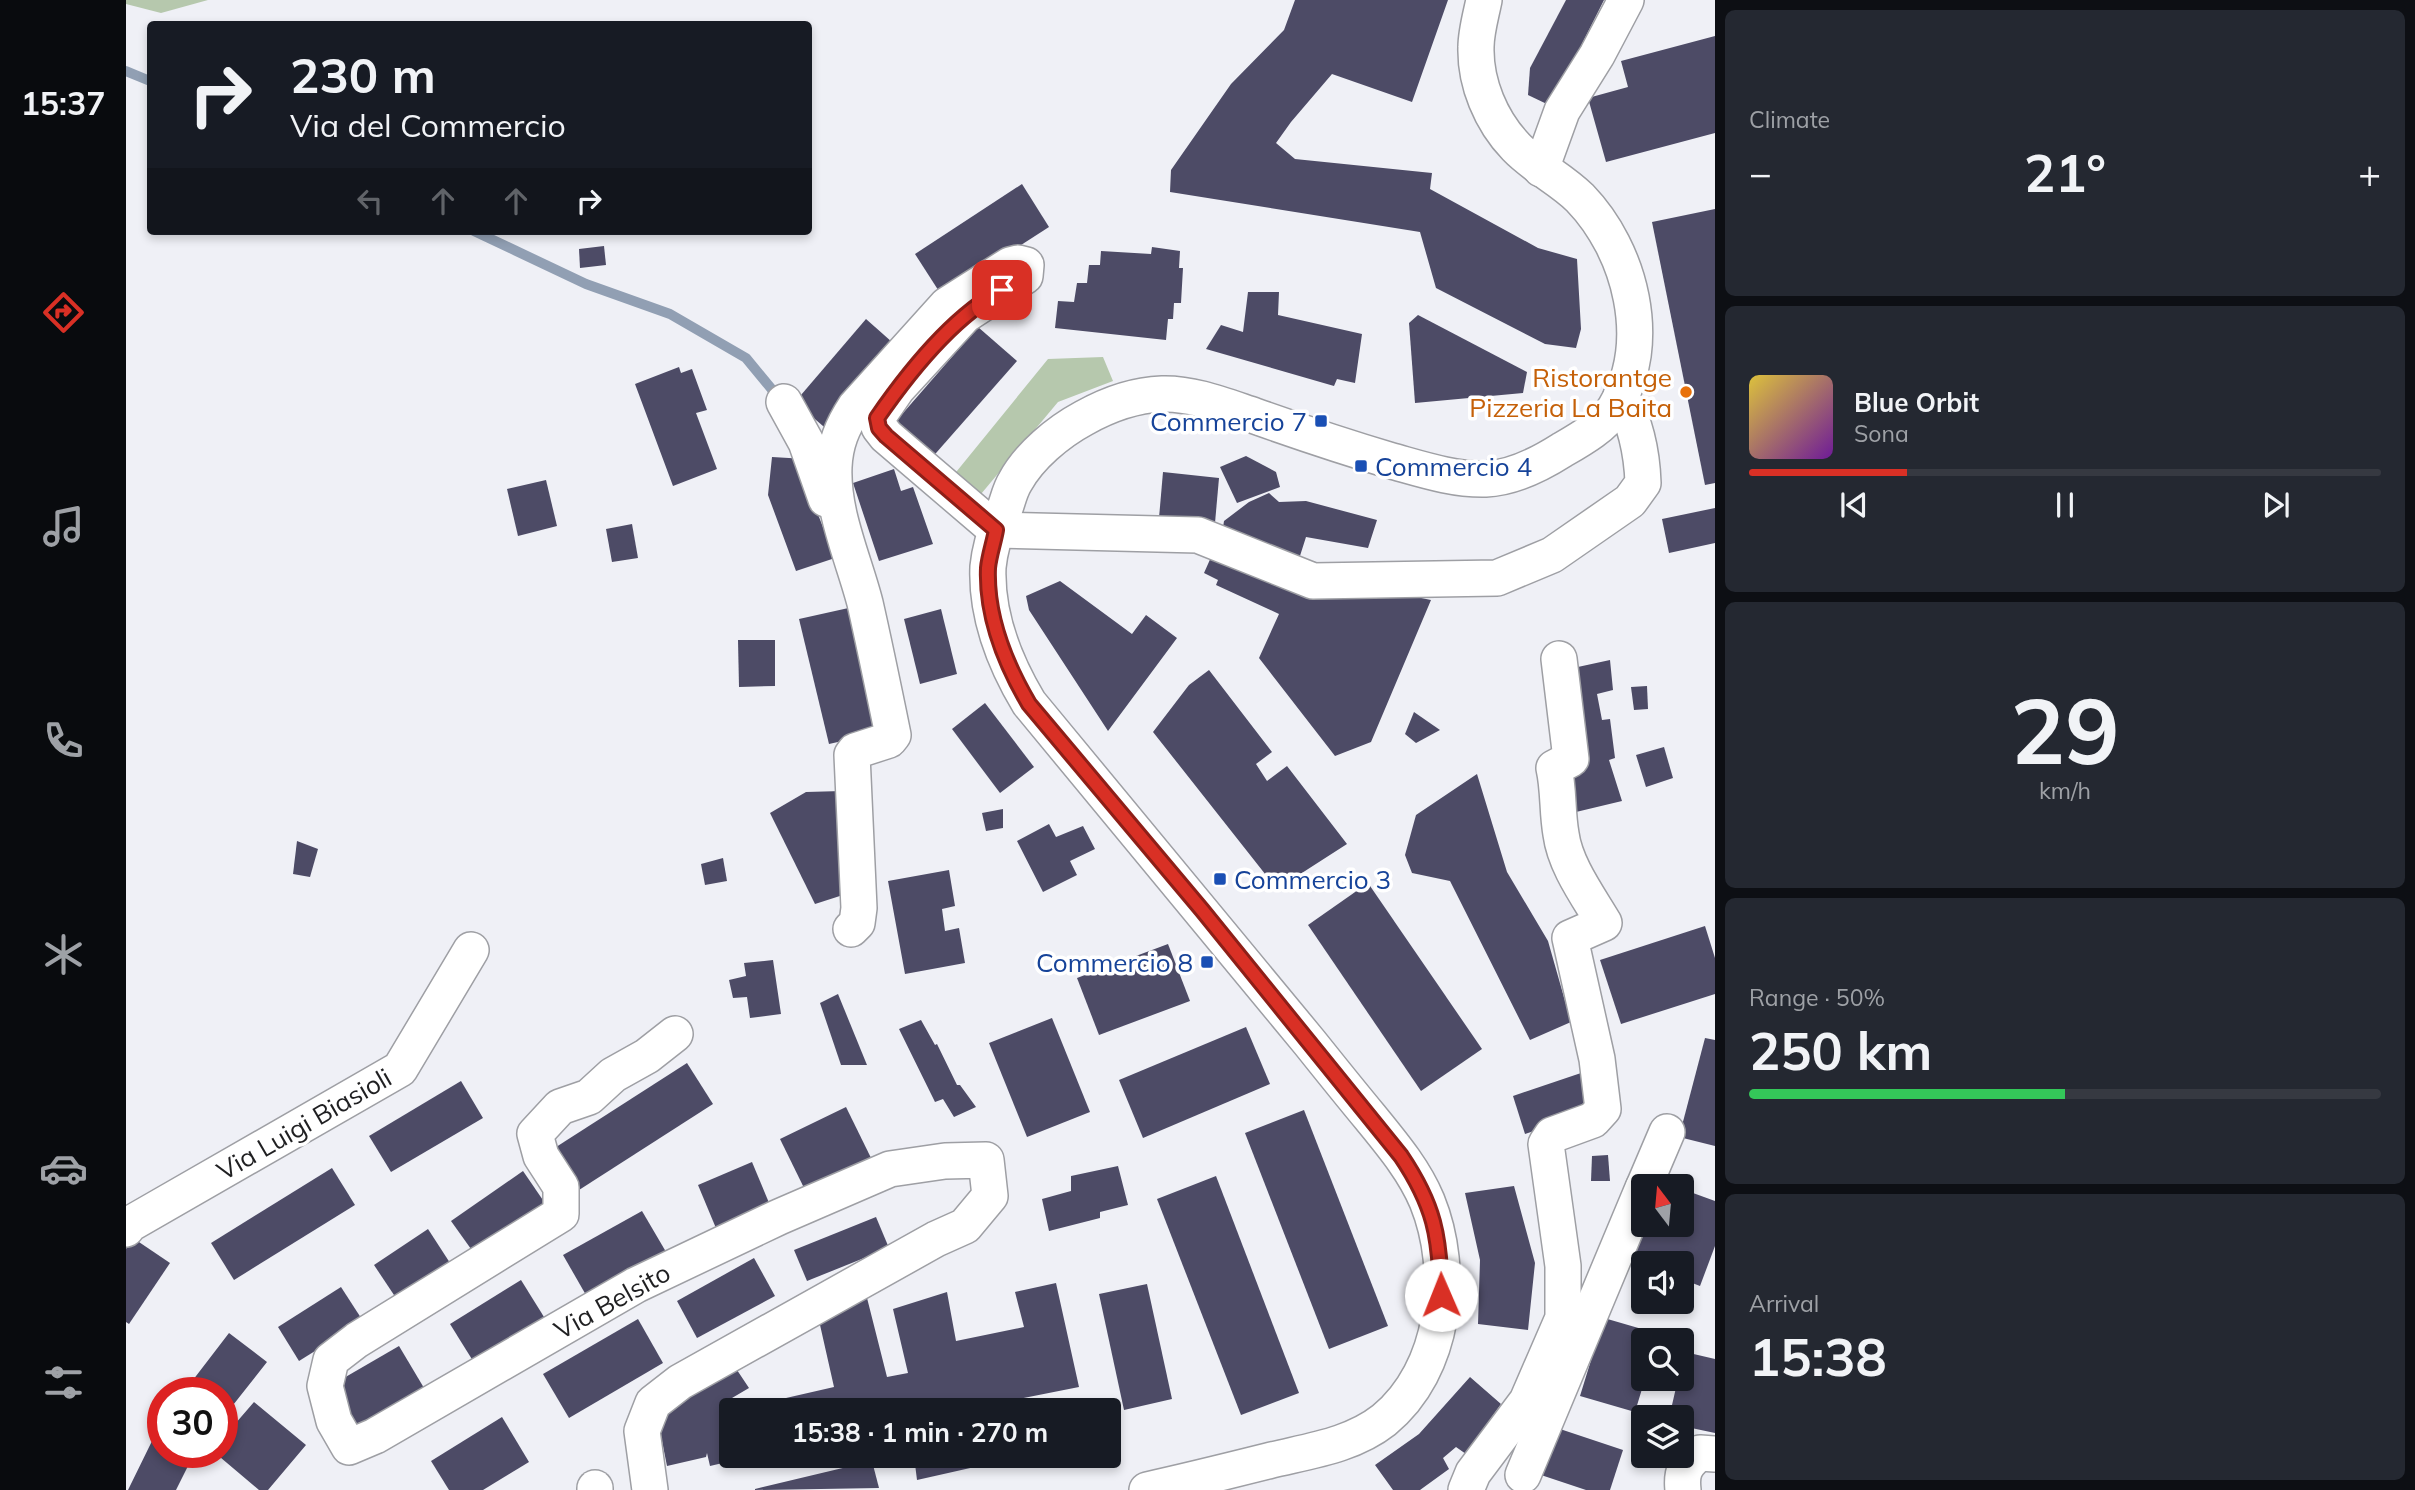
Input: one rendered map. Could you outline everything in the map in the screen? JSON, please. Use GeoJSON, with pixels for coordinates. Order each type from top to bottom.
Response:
{"type":"FeatureCollection","features":[{"type":"Feature","properties":{"kind":"street"},"geometry":{"type":"LineString","coordinates":[[1147,1490],[1349,1441],[1386,1418],[1418,1381],[1436,1340],[1441,1295],[1439,1245],[1428,1202],[1401,1156],[1202,910],[1029,704],[1010,673],[999,642],[992,608],[988,567],[996,530],[1015,482],[1036,455],[1067,427],[1100,409],[1134,397],[1166,394],[1208,400],[1334,444],[1424,470],[1487,479],[1522,470],[1578,440],[1613,411],[1621,396],[1634,351],[1635,329],[1622,269],[1613,246],[1591,211],[1566,186],[1514,146],[1490,110],[1481,85],[1476,47],[1484,0]]}},
{"type":"Feature","properties":{"kind":"street"},"geometry":{"type":"LineString","coordinates":[[1541,169],[1562,111],[1597,55],[1626,0]]}},
{"type":"Feature","properties":{"kind":"street"},"geometry":{"type":"LineString","coordinates":[[851,929],[857,923],[859,908],[852,755],[855,751],[889,740],[893,735],[837,497],[834,468],[837,443],[842,426],[855,407],[947,304],[1010,265],[1026,265],[1025,276],[965,315],[897,389],[877,418],[879,428],[996,530],[1198,535],[1313,581],[1497,579],[1552,555],[1630,501],[1643,484],[1639,440],[1631,414],[1621,396]]}},
{"type":"Feature","properties":{"kind":"street"},"geometry":{"type":"LineString","coordinates":[[784,402],[806,442],[828,507],[843,524]]}},
{"type":"Feature","properties":{"kind":"street"},"geometry":{"type":"LineString","coordinates":[[1466,1490],[1473,1473],[1527,1401],[1563,1318],[1563,1266],[1546,1144],[1552,1135],[1593,1120],[1603,1109],[1597,1059],[1570,937],[1604,923],[1569,860],[1561,835],[1554,768],[1571,759],[1559,659]]}},
{"type":"Feature","properties":{"kind":"street","name":"Via Luigi Biasioli"},"geometry":{"type":"LineString","coordinates":[[126,1229],[130,1224],[400,1069],[471,950]]}},
{"type":"Feature","properties":{"kind":"street","name":"Via Belsito"},"geometry":{"type":"LineString","coordinates":[[650,1490],[642,1431],[653,1403],[680,1381],[936,1238],[965,1226],[990,1196],[986,1160],[945,1161],[890,1169],[779,1217],[636,1285],[375,1436],[349,1447],[334,1420],[324,1386],[331,1360],[357,1340],[561,1214],[561,1187],[541,1156],[535,1134],[560,1107],[589,1097],[612,1075],[647,1056],[675,1034]]}},
{"type":"Feature","properties":{"kind":"street"},"geometry":{"type":"LineString","coordinates":[[1649,1174],[1667,1132]]}},
{"type":"Feature","properties":{"kind":"street"},"geometry":{"type":"LineString","coordinates":[[1533,1485],[1631,1222]]}},
{"type":"Feature","properties":{"kind":"street"},"geometry":{"type":"LineString","coordinates":[[1683,1490],[1681,1478],[1686,1464],[1700,1453],[1715,1454]]}},
{"type":"Feature","properties":{"kind":"green space"},"geometry":{"type":"Polygon","coordinates":[[[126,0],[208,0],[161,13],[126,4],[126,0]]]}},
{"type":"Feature","properties":{"kind":"green space"},"geometry":{"type":"Polygon","coordinates":[[[1103,357],[1113,381],[1058,402],[976,500],[948,482],[1048,359],[1103,357]]]}},
{"type":"Feature","properties":{"kind":"building"},"geometry":{"type":"Polygon","coordinates":[[[1295,0],[1448,0],[1412,102],[1332,74],[1276,143],[1295,159],[1432,173],[1430,189],[1538,248],[1577,259],[1581,329],[1576,348],[1545,344],[1436,288],[1420,232],[1170,192],[1171,170],[1231,84],[1284,30],[1295,0]]]}},
{"type":"Feature","properties":{"kind":"building"},"geometry":{"type":"Polygon","coordinates":[[[1566,0],[1604,0],[1551,106],[1528,95],[1530,68],[1566,0]]]}},
{"type":"Feature","properties":{"kind":"building"},"geometry":{"type":"Polygon","coordinates":[[[1715,36],[1715,133],[1606,162],[1588,98],[1628,87],[1621,61],[1715,36]]]}},
{"type":"Feature","properties":{"kind":"building"},"geometry":{"type":"Polygon","coordinates":[[[1022,184],[1049,227],[942,296],[915,254],[1022,184]]]}},
{"type":"Feature","properties":{"kind":"building"},"geometry":{"type":"Polygon","coordinates":[[[1715,209],[1715,483],[1705,485],[1652,222],[1715,209]]]}},
{"type":"Feature","properties":{"kind":"building"},"geometry":{"type":"Polygon","coordinates":[[[604,246],[606,265],[580,268],[579,249],[604,246]]]}},
{"type":"Feature","properties":{"kind":"building"},"geometry":{"type":"Polygon","coordinates":[[[1152,247],[1180,251],[1179,268],[1183,268],[1181,303],[1174,303],[1173,319],[1168,319],[1166,340],[1055,328],[1058,301],[1074,302],[1077,283],[1087,283],[1089,265],[1100,265],[1101,251],[1151,254],[1152,247]]]}},
{"type":"Feature","properties":{"kind":"building"},"geometry":{"type":"Polygon","coordinates":[[[1248,292],[1279,292],[1278,315],[1362,334],[1355,383],[1337,379],[1334,386],[1206,349],[1221,325],[1243,332],[1248,292]]]}},
{"type":"Feature","properties":{"kind":"building"},"geometry":{"type":"Polygon","coordinates":[[[1418,315],[1527,372],[1523,393],[1415,403],[1409,323],[1418,315]]]}},
{"type":"Feature","properties":{"kind":"building"},"geometry":{"type":"Polygon","coordinates":[[[866,319],[901,350],[830,432],[795,402],[866,319]]]}},
{"type":"Feature","properties":{"kind":"building"},"geometry":{"type":"Polygon","coordinates":[[[978,327],[1017,361],[929,461],[890,428],[978,327]]]}},
{"type":"Feature","properties":{"kind":"building"},"geometry":{"type":"Polygon","coordinates":[[[679,367],[681,373],[692,369],[707,410],[696,413],[717,469],[673,486],[635,384],[679,367]]]}},
{"type":"Feature","properties":{"kind":"building"},"geometry":{"type":"Polygon","coordinates":[[[1246,456],[1276,472],[1280,487],[1237,503],[1220,467],[1246,456]]]}},
{"type":"Feature","properties":{"kind":"building"},"geometry":{"type":"Polygon","coordinates":[[[772,457],[806,459],[805,481],[835,558],[796,571],[768,495],[772,457]]]}},
{"type":"Feature","properties":{"kind":"building"},"geometry":{"type":"Polygon","coordinates":[[[894,469],[901,491],[913,487],[933,544],[879,561],[853,483],[894,469]]]}},
{"type":"Feature","properties":{"kind":"building"},"geometry":{"type":"Polygon","coordinates":[[[1163,472],[1219,478],[1215,523],[1159,518],[1163,472]]]}},
{"type":"Feature","properties":{"kind":"building"},"geometry":{"type":"Polygon","coordinates":[[[546,480],[557,526],[518,536],[507,489],[546,480]]]}},
{"type":"Feature","properties":{"kind":"building"},"geometry":{"type":"Polygon","coordinates":[[[1269,493],[1279,502],[1306,501],[1377,520],[1368,548],[1306,537],[1299,559],[1222,534],[1224,521],[1249,502],[1269,493]]]}},
{"type":"Feature","properties":{"kind":"building"},"geometry":{"type":"Polygon","coordinates":[[[1715,508],[1715,543],[1669,553],[1662,519],[1715,508]]]}},
{"type":"Feature","properties":{"kind":"building"},"geometry":{"type":"Polygon","coordinates":[[[632,524],[638,558],[612,562],[606,529],[632,524]]]}},
{"type":"Feature","properties":{"kind":"building"},"geometry":{"type":"Polygon","coordinates":[[[1212,555],[1431,600],[1371,742],[1335,756],[1259,658],[1279,614],[1216,585],[1218,580],[1204,573],[1212,555]]]}},
{"type":"Feature","properties":{"kind":"building"},"geometry":{"type":"Polygon","coordinates":[[[1060,581],[1132,634],[1146,615],[1177,638],[1108,731],[1029,610],[1026,596],[1060,581]]]}},
{"type":"Feature","properties":{"kind":"building"},"geometry":{"type":"Polygon","coordinates":[[[853,607],[882,732],[829,744],[799,619],[853,607]]]}},
{"type":"Feature","properties":{"kind":"building"},"geometry":{"type":"Polygon","coordinates":[[[941,609],[957,674],[920,684],[904,619],[941,609]]]}},
{"type":"Feature","properties":{"kind":"building"},"geometry":{"type":"Polygon","coordinates":[[[738,640],[775,640],[775,686],[739,687],[738,640]]]}},
{"type":"Feature","properties":{"kind":"building"},"geometry":{"type":"Polygon","coordinates":[[[1610,660],[1613,690],[1597,694],[1602,720],[1610,719],[1615,758],[1609,760],[1622,801],[1576,812],[1564,670],[1610,660]]]}},
{"type":"Feature","properties":{"kind":"building"},"geometry":{"type":"Polygon","coordinates":[[[1209,670],[1272,752],[1256,764],[1267,781],[1287,766],[1347,844],[1277,889],[1153,732],[1189,685],[1209,670]]]}},
{"type":"Feature","properties":{"kind":"building"},"geometry":{"type":"Polygon","coordinates":[[[1647,686],[1648,709],[1634,710],[1631,687],[1647,686]]]}},
{"type":"Feature","properties":{"kind":"building"},"geometry":{"type":"Polygon","coordinates":[[[985,703],[1034,767],[1000,793],[952,729],[985,703]]]}},
{"type":"Feature","properties":{"kind":"building"},"geometry":{"type":"Polygon","coordinates":[[[1414,712],[1440,730],[1416,743],[1405,734],[1414,712]]]}},
{"type":"Feature","properties":{"kind":"building"},"geometry":{"type":"Polygon","coordinates":[[[1664,747],[1673,778],[1646,787],[1636,755],[1664,747]]]}},
{"type":"Feature","properties":{"kind":"building"},"geometry":{"type":"Polygon","coordinates":[[[1477,774],[1507,872],[1548,941],[1571,1022],[1530,1040],[1450,881],[1412,873],[1405,855],[1416,815],[1477,774]]]}},
{"type":"Feature","properties":{"kind":"building"},"geometry":{"type":"Polygon","coordinates":[[[842,791],[843,895],[815,904],[770,813],[806,792],[842,791]]]}},
{"type":"Feature","properties":{"kind":"building"},"geometry":{"type":"Polygon","coordinates":[[[1003,809],[1003,828],[986,831],[982,813],[1003,809]]]}},
{"type":"Feature","properties":{"kind":"building"},"geometry":{"type":"Polygon","coordinates":[[[1049,824],[1056,837],[1083,826],[1095,849],[1070,861],[1077,875],[1043,892],[1017,841],[1049,824]]]}},
{"type":"Feature","properties":{"kind":"building"},"geometry":{"type":"Polygon","coordinates":[[[297,841],[318,849],[310,877],[293,874],[297,841]]]}},
{"type":"Feature","properties":{"kind":"building"},"geometry":{"type":"Polygon","coordinates":[[[723,858],[727,881],[705,885],[701,864],[723,858]]]}},
{"type":"Feature","properties":{"kind":"building"},"geometry":{"type":"Polygon","coordinates":[[[949,870],[955,906],[942,909],[945,931],[959,928],[965,963],[905,974],[888,881],[949,870]]]}},
{"type":"Feature","properties":{"kind":"building"},"geometry":{"type":"Polygon","coordinates":[[[1368,883],[1482,1049],[1421,1091],[1308,925],[1368,883]]]}},
{"type":"Feature","properties":{"kind":"building"},"geometry":{"type":"Polygon","coordinates":[[[1705,926],[1715,958],[1715,994],[1621,1024],[1600,960],[1705,926]]]}},
{"type":"Feature","properties":{"kind":"building"},"geometry":{"type":"Polygon","coordinates":[[[1168,944],[1190,1001],[1099,1035],[1077,978],[1168,944]]]}},
{"type":"Feature","properties":{"kind":"building"},"geometry":{"type":"Polygon","coordinates":[[[773,960],[781,1014],[750,1018],[747,997],[733,998],[729,980],[746,976],[744,963],[773,960]]]}},
{"type":"Feature","properties":{"kind":"building"},"geometry":{"type":"Polygon","coordinates":[[[838,994],[867,1065],[841,1065],[820,1003],[838,994]]]}},
{"type":"Feature","properties":{"kind":"building"},"geometry":{"type":"Polygon","coordinates":[[[1052,1018],[1090,1112],[1027,1137],[989,1043],[1052,1018]]]}},
{"type":"Feature","properties":{"kind":"building"},"geometry":{"type":"Polygon","coordinates":[[[921,1020],[935,1045],[937,1044],[957,1085],[960,1085],[976,1107],[954,1117],[943,1099],[935,1102],[899,1029],[921,1020]]]}},
{"type":"Feature","properties":{"kind":"building"},"geometry":{"type":"Polygon","coordinates":[[[1246,1027],[1270,1084],[1143,1138],[1119,1080],[1246,1027]]]}},
{"type":"Feature","properties":{"kind":"building"},"geometry":{"type":"Polygon","coordinates":[[[1705,1038],[1715,1040],[1715,1146],[1679,1137],[1705,1038]]]}},
{"type":"Feature","properties":{"kind":"building"},"geometry":{"type":"Polygon","coordinates":[[[687,1063],[713,1104],[579,1190],[553,1149],[687,1063]]]}},
{"type":"Feature","properties":{"kind":"building"},"geometry":{"type":"Polygon","coordinates":[[[1581,1073],[1594,1111],[1525,1134],[1513,1096],[1581,1073]]]}},
{"type":"Feature","properties":{"kind":"building"},"geometry":{"type":"Polygon","coordinates":[[[461,1081],[483,1118],[391,1172],[369,1136],[461,1081]]]}},
{"type":"Feature","properties":{"kind":"building"},"geometry":{"type":"Polygon","coordinates":[[[846,1107],[873,1162],[807,1194],[780,1139],[846,1107]]]}},
{"type":"Feature","properties":{"kind":"building"},"geometry":{"type":"Polygon","coordinates":[[[1304,1110],[1388,1326],[1329,1349],[1245,1133],[1304,1110]]]}},
{"type":"Feature","properties":{"kind":"building"},"geometry":{"type":"Polygon","coordinates":[[[1608,1155],[1610,1181],[1591,1181],[1592,1156],[1608,1155]]]}},
{"type":"Feature","properties":{"kind":"building"},"geometry":{"type":"Polygon","coordinates":[[[752,1162],[772,1210],[718,1233],[698,1185],[752,1162]]]}},
{"type":"Feature","properties":{"kind":"building"},"geometry":{"type":"Polygon","coordinates":[[[1118,1166],[1128,1205],[1100,1212],[1100,1218],[1049,1231],[1042,1199],[1071,1191],[1071,1176],[1118,1166]]]}},
{"type":"Feature","properties":{"kind":"building"},"geometry":{"type":"Polygon","coordinates":[[[332,1168],[355,1205],[234,1280],[211,1243],[332,1168]]]}},
{"type":"Feature","properties":{"kind":"building"},"geometry":{"type":"Polygon","coordinates":[[[523,1171],[547,1206],[476,1256],[451,1221],[523,1171]]]}},
{"type":"Feature","properties":{"kind":"building"},"geometry":{"type":"Polygon","coordinates":[[[1216,1176],[1299,1393],[1241,1415],[1157,1199],[1216,1176]]]}},
{"type":"Feature","properties":{"kind":"building"},"geometry":{"type":"Polygon","coordinates":[[[1514,1186],[1535,1263],[1528,1330],[1478,1324],[1480,1260],[1465,1193],[1514,1186]]]}},
{"type":"Feature","properties":{"kind":"building"},"geometry":{"type":"Polygon","coordinates":[[[1694,1193],[1715,1201],[1715,1246],[1700,1286],[1694,1284],[1694,1251],[1635,1251],[1641,1237],[1694,1237],[1694,1193]]]}},
{"type":"Feature","properties":{"kind":"building"},"geometry":{"type":"Polygon","coordinates":[[[642,1211],[669,1257],[590,1302],[563,1255],[642,1211]]]}},
{"type":"Feature","properties":{"kind":"building"},"geometry":{"type":"Polygon","coordinates":[[[876,1217],[889,1248],[807,1281],[794,1250],[876,1217]]]}},
{"type":"Feature","properties":{"kind":"building"},"geometry":{"type":"Polygon","coordinates":[[[428,1229],[452,1266],[398,1301],[374,1265],[428,1229]]]}},
{"type":"Feature","properties":{"kind":"building"},"geometry":{"type":"Polygon","coordinates":[[[133,1238],[170,1263],[129,1324],[126,1322],[126,1249],[133,1238]]]}},
{"type":"Feature","properties":{"kind":"building"},"geometry":{"type":"Polygon","coordinates":[[[754,1258],[775,1296],[697,1338],[677,1301],[754,1258]]]}},
{"type":"Feature","properties":{"kind":"building"},"geometry":{"type":"Polygon","coordinates":[[[521,1280],[549,1325],[478,1369],[450,1324],[521,1280]]]}},
{"type":"Feature","properties":{"kind":"building"},"geometry":{"type":"Polygon","coordinates":[[[1056,1283],[1079,1387],[1024,1398],[786,1398],[834,1387],[818,1316],[866,1294],[887,1377],[908,1373],[893,1309],[947,1292],[956,1341],[1024,1327],[1015,1292],[1056,1283]]]}},
{"type":"Feature","properties":{"kind":"building"},"geometry":{"type":"Polygon","coordinates":[[[1147,1284],[1172,1399],[1124,1410],[1099,1294],[1147,1284]]]}},
{"type":"Feature","properties":{"kind":"building"},"geometry":{"type":"Polygon","coordinates":[[[341,1287],[363,1321],[299,1361],[278,1327],[341,1287]]]}},
{"type":"Feature","properties":{"kind":"building"},"geometry":{"type":"Polygon","coordinates":[[[1604,1318],[1638,1328],[1631,1328],[1631,1391],[1641,1391],[1637,1405],[1631,1405],[1631,1411],[1580,1396],[1604,1318]]]}},
{"type":"Feature","properties":{"kind":"building"},"geometry":{"type":"Polygon","coordinates":[[[638,1319],[663,1363],[569,1418],[543,1374],[638,1319]]]}},
{"type":"Feature","properties":{"kind":"building"},"geometry":{"type":"Polygon","coordinates":[[[229,1333],[267,1362],[238,1399],[238,1377],[195,1377],[229,1333]]]}},
{"type":"Feature","properties":{"kind":"building"},"geometry":{"type":"Polygon","coordinates":[[[399,1346],[427,1393],[358,1433],[330,1386],[399,1346]]]}},
{"type":"Feature","properties":{"kind":"building"},"geometry":{"type":"Polygon","coordinates":[[[1694,1354],[1715,1359],[1715,1433],[1694,1429],[1694,1405],[1672,1405],[1675,1391],[1694,1391],[1694,1354]]]}},
{"type":"Feature","properties":{"kind":"building"},"geometry":{"type":"Polygon","coordinates":[[[733,1364],[749,1388],[732,1398],[719,1398],[719,1464],[710,1466],[707,1453],[706,1457],[667,1466],[658,1421],[733,1364]]]}},
{"type":"Feature","properties":{"kind":"building"},"geometry":{"type":"Polygon","coordinates":[[[1470,1377],[1501,1404],[1466,1454],[1456,1447],[1443,1458],[1449,1469],[1420,1490],[1393,1490],[1375,1465],[1419,1434],[1470,1377]]]}},
{"type":"Feature","properties":{"kind":"building"},"geometry":{"type":"Polygon","coordinates":[[[254,1402],[306,1445],[268,1490],[259,1490],[233,1468],[238,1468],[238,1420],[254,1402]]]}},
{"type":"Feature","properties":{"kind":"building"},"geometry":{"type":"Polygon","coordinates":[[[502,1417],[529,1462],[483,1490],[449,1490],[431,1461],[502,1417]]]}},
{"type":"Feature","properties":{"kind":"building"},"geometry":{"type":"Polygon","coordinates":[[[1548,1425],[1623,1450],[1610,1490],[1586,1490],[1532,1472],[1548,1425]]]}},
{"type":"Feature","properties":{"kind":"building"},"geometry":{"type":"Polygon","coordinates":[[[147,1451],[147,1468],[187,1468],[176,1490],[128,1490],[147,1451]]]}},
{"type":"Feature","properties":{"kind":"building"},"geometry":{"type":"Polygon","coordinates":[[[843,1468],[874,1468],[879,1488],[755,1490],[843,1468]]]}},
{"type":"Feature","properties":{"kind":"building"},"geometry":{"type":"Polygon","coordinates":[[[916,1468],[970,1468],[917,1480],[916,1468]]]}},
{"type":"Feature","properties":{"kind":"waterway"},"geometry":{"type":"LineString","coordinates":[[126,71],[147,80]]}},
{"type":"Feature","properties":{"kind":"waterway"},"geometry":{"type":"LineString","coordinates":[[482,235],[586,284],[670,314],[746,358],[779,398]]}},
{"type":"Feature","properties":{"kind":"place","name":"Ristorantge Pizzeria La Baita"},"geometry":{"type":"Point","coordinates":[1686,392]}},
{"type":"Feature","properties":{"kind":"place","name":"Commercio 7"},"geometry":{"type":"Point","coordinates":[1321,421]}},
{"type":"Feature","properties":{"kind":"place","name":"Commercio 4"},"geometry":{"type":"Point","coordinates":[1361,466]}},
{"type":"Feature","properties":{"kind":"place","name":"Commercio 3"},"geometry":{"type":"Point","coordinates":[1220,879]}},
{"type":"Feature","properties":{"kind":"place","name":"Commercio 8"},"geometry":{"type":"Point","coordinates":[1207,962]}},
{"type":"Feature","properties":{"kind":"route"},"geometry":{"type":"LineString","coordinates":[[1002,290],[965,315],[897,389],[877,418],[879,428],[996,530],[988,567],[992,608],[999,642],[1010,673],[1029,704],[1202,910],[1401,1156],[1428,1202],[1433,1217],[1441,1256],[1441,1295]]}}]}
